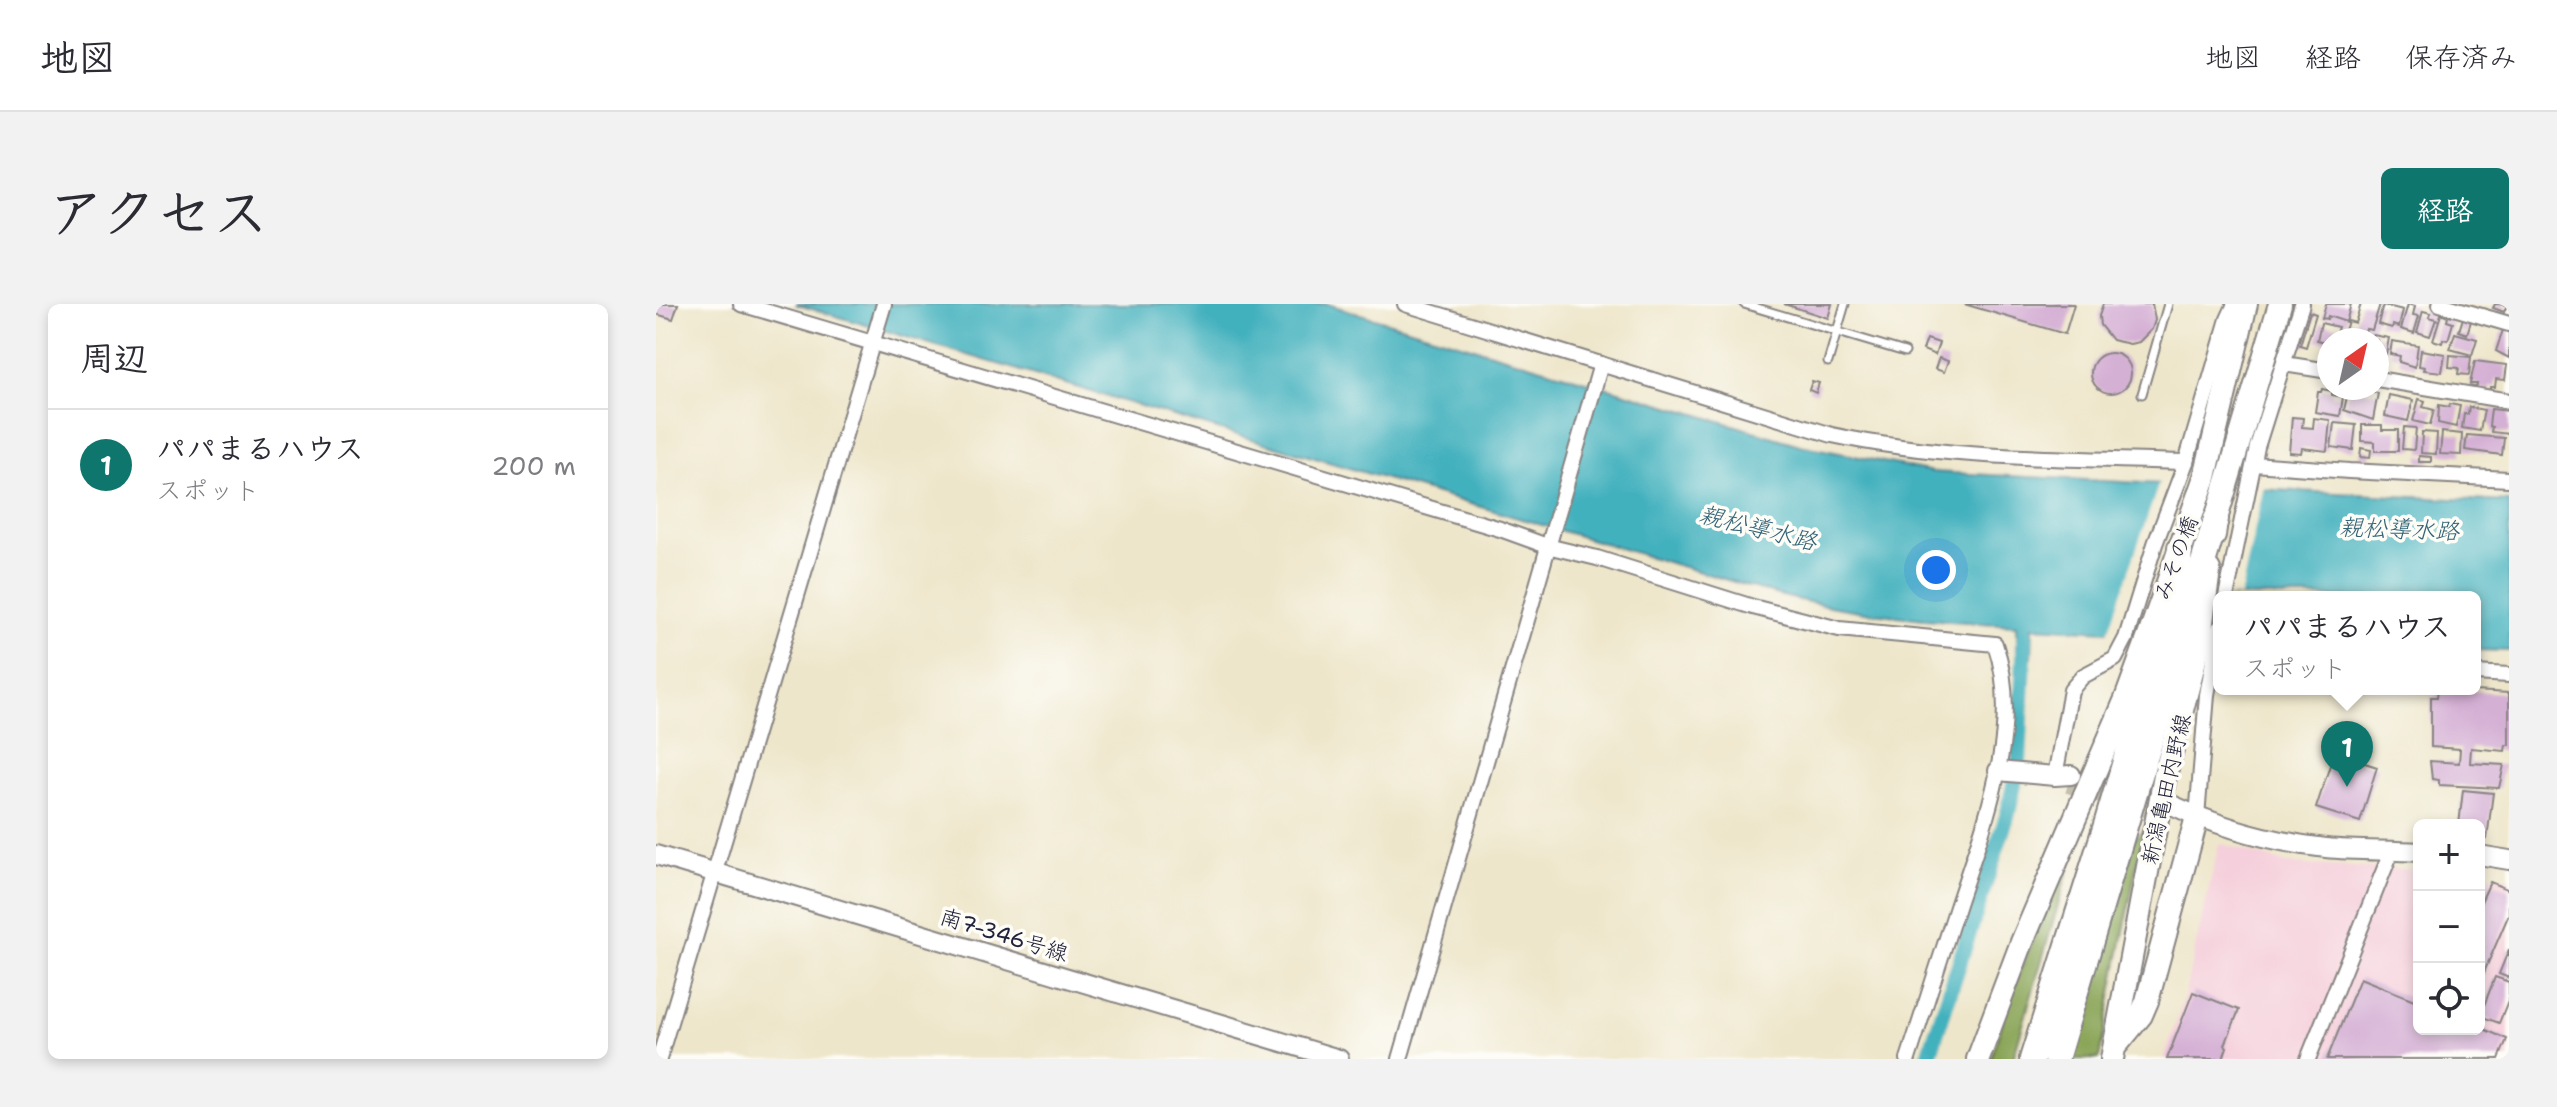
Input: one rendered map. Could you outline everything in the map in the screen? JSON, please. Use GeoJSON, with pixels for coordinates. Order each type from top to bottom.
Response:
{"type":"FeatureCollection","features":[{"type":"Feature","properties":{"kind":"highway"},"geometry":{"type":"LineString","coordinates":[[2056,1059],[2183,646],[2216,519]]}},
{"type":"Feature","properties":{"kind":"highway"},"geometry":{"type":"LineString","coordinates":[[2032,1059],[2183,646],[2177,587],[2180,548]]}},
{"type":"Feature","properties":{"kind":"main road","name":"みその橋"},"geometry":{"type":"LineString","coordinates":[[2180,548],[2205,477],[2246,304]]}},
{"type":"Feature","properties":{"kind":"main road","name":"みその橋"},"geometry":{"type":"LineString","coordinates":[[2216,519],[2280,304]]}},
{"type":"Feature","properties":{"kind":"main road","name":"新潟亀田内野線"},"geometry":{"type":"LineString","coordinates":[[2114,1053],[2165,776],[2183,646]]}},
{"type":"Feature","properties":{"kind":"main road"},"geometry":{"type":"LineString","coordinates":[[1978,1059],[2022,942],[2116,722],[2183,646]]}},
{"type":"Feature","properties":{"kind":"main road"},"geometry":{"type":"LineString","coordinates":[[2114,1053],[2141,1015],[2147,1001],[2197,817]]}},
{"type":"Feature","properties":{"kind":"street"},"geometry":{"type":"LineString","coordinates":[[741,304],[874,339],[1753,607],[1839,629],[1995,644],[2004,669],[2006,689],[2001,772],[1908,1059]]}},
{"type":"Feature","properties":{"kind":"street"},"geometry":{"type":"LineString","coordinates":[[659,1059],[884,304]]}},
{"type":"Feature","properties":{"kind":"street"},"geometry":{"type":"LineString","coordinates":[[1405,304],[1599,370],[1832,435],[1888,447],[2183,469]]}},
{"type":"Feature","properties":{"kind":"street"},"geometry":{"type":"LineString","coordinates":[[2197,817],[2207,695],[2183,646],[2155,544],[2183,469],[2235,304]]}},
{"type":"Feature","properties":{"kind":"street"},"geometry":{"type":"LineString","coordinates":[[2227,591],[2257,447],[2302,304]]}},
{"type":"Feature","properties":{"kind":"street"},"geometry":{"type":"LineString","coordinates":[[2440,304],[2509,324]]}},
{"type":"Feature","properties":{"kind":"street"},"geometry":{"type":"LineString","coordinates":[[2284,364],[2317,369]]}},
{"type":"Feature","properties":{"kind":"street"},"geometry":{"type":"LineString","coordinates":[[1400,1059],[1599,370]]}},
{"type":"Feature","properties":{"kind":"street"},"geometry":{"type":"LineString","coordinates":[[2389,381],[2509,401]]}},
{"type":"Feature","properties":{"kind":"street"},"geometry":{"type":"LineString","coordinates":[[2254,464],[2509,479]]}},
{"type":"Feature","properties":{"kind":"street"},"geometry":{"type":"LineString","coordinates":[[2001,772],[2065,778],[2071,690],[2083,676],[2115,659],[2183,646],[2213,631]]}},
{"type":"Feature","properties":{"kind":"street"},"geometry":{"type":"LineString","coordinates":[[2481,673],[2509,675]]}},
{"type":"Feature","properties":{"kind":"street"},"geometry":{"type":"LineString","coordinates":[[2171,810],[2282,842],[2329,848],[2413,852]]}},
{"type":"Feature","properties":{"kind":"street"},"geometry":{"type":"LineString","coordinates":[[2308,1059],[2392,850]]}},
{"type":"Feature","properties":{"kind":"street","name":"南7-346号線"},"geometry":{"type":"LineString","coordinates":[[656,855],[1339,1059]]}},
{"type":"Feature","properties":{"kind":"street"},"geometry":{"type":"LineString","coordinates":[[2485,856],[2509,860]]}},
{"type":"Feature","properties":{"kind":"lane"},"geometry":{"type":"LineString","coordinates":[[1744,304],[1905,352]]}},
{"type":"Feature","properties":{"kind":"lane"},"geometry":{"type":"LineString","coordinates":[[1828,362],[1845,304]]}},
{"type":"Feature","properties":{"kind":"lane"},"geometry":{"type":"LineString","coordinates":[[2142,394],[2168,304]]}},
{"type":"Feature","properties":{"kind":"shaded area"},"geometry":{"type":"Polygon","coordinates":[[[2219,843],[2288,864],[2413,870],[2413,1035],[2485,1035],[2485,875],[2509,879],[2509,1059],[2164,1059],[2183,1001],[2219,843]]]}},
{"type":"Feature","properties":{"kind":"green space"},"geometry":{"type":"Polygon","coordinates":[[[2144,829],[2099,1059],[2071,1059],[2135,838],[2144,829]]]}},
{"type":"Feature","properties":{"kind":"green space"},"geometry":{"type":"Polygon","coordinates":[[[2079,833],[2013,1059],[1990,1059],[2021,968],[2079,833]]]}},
{"type":"Feature","properties":{"kind":"water","name":"親松導水路"},"geometry":{"type":"Polygon","coordinates":[[[795,304],[1327,304],[1800,445],[1933,472],[2509,502],[2509,651],[2481,650],[2481,591],[2213,591],[2213,637],[2033,627],[2032,657],[2017,656],[2017,625],[1896,616],[1837,608],[1778,595],[795,304]]]}},
{"type":"Feature","properties":{"kind":"pier"},"geometry":{"type":"Polygon","coordinates":[[[2160,480],[2264,486],[2241,591],[2213,591],[2213,641],[2107,635],[2160,480]]]}},
{"type":"Feature","properties":{"kind":"building"},"geometry":{"type":"Polygon","coordinates":[[[656,304],[678,304],[673,319],[656,314],[656,304]]]}},
{"type":"Feature","properties":{"kind":"building"},"geometry":{"type":"Polygon","coordinates":[[[1784,304],[1832,304],[1828,318],[1784,304]]]}},
{"type":"Feature","properties":{"kind":"building"},"geometry":{"type":"Polygon","coordinates":[[[1964,304],[2074,304],[2065,334],[1964,304]]]}},
{"type":"Feature","properties":{"kind":"building"},"geometry":{"type":"Polygon","coordinates":[[[2103,304],[2152,304],[2155,320],[2152,329],[2139,342],[2130,344],[2112,340],[2100,325],[2103,304]]]}},
{"type":"Feature","properties":{"kind":"building"},"geometry":{"type":"Polygon","coordinates":[[[2326,304],[2351,304],[2346,322],[2328,316],[2327,319],[2322,318],[2326,304]]]}},
{"type":"Feature","properties":{"kind":"building"},"geometry":{"type":"Polygon","coordinates":[[[2361,304],[2380,304],[2373,328],[2346,328],[2348,321],[2355,323],[2361,304]]]}},
{"type":"Feature","properties":{"kind":"building"},"geometry":{"type":"Polygon","coordinates":[[[2408,304],[2415,306],[2413,315],[2419,316],[2414,333],[2401,329],[2408,304]]]}},
{"type":"Feature","properties":{"kind":"building"},"geometry":{"type":"Polygon","coordinates":[[[2495,304],[2507,305],[2504,312],[2493,308],[2495,304]]]}},
{"type":"Feature","properties":{"kind":"building"},"geometry":{"type":"Polygon","coordinates":[[[2383,305],[2403,310],[2399,327],[2378,324],[2383,305]]]}},
{"type":"Feature","properties":{"kind":"building"},"geometry":{"type":"Polygon","coordinates":[[[2423,311],[2431,313],[2429,317],[2436,319],[2430,336],[2417,332],[2423,311]]]}},
{"type":"Feature","properties":{"kind":"building"},"geometry":{"type":"Polygon","coordinates":[[[2310,312],[2316,314],[2306,347],[2300,345],[2310,312]]]}},
{"type":"Feature","properties":{"kind":"building"},"geometry":{"type":"Polygon","coordinates":[[[2441,314],[2453,323],[2448,340],[2443,339],[2442,343],[2433,340],[2441,314]]]}},
{"type":"Feature","properties":{"kind":"building"},"geometry":{"type":"Polygon","coordinates":[[[2463,318],[2471,321],[2467,334],[2459,331],[2463,318]]]}},
{"type":"Feature","properties":{"kind":"building"},"geometry":{"type":"Polygon","coordinates":[[[2321,323],[2338,327],[2338,328],[2320,328],[2321,323]]]}},
{"type":"Feature","properties":{"kind":"building"},"geometry":{"type":"Polygon","coordinates":[[[2503,330],[2509,332],[2509,358],[2496,351],[2503,330]]]}},
{"type":"Feature","properties":{"kind":"building"},"geometry":{"type":"Polygon","coordinates":[[[2455,333],[2477,339],[2472,355],[2450,349],[2455,333]]]}},
{"type":"Feature","properties":{"kind":"building"},"geometry":{"type":"Polygon","coordinates":[[[1927,339],[1939,343],[1935,355],[1923,350],[1927,339]]]}},
{"type":"Feature","properties":{"kind":"building"},"geometry":{"type":"Polygon","coordinates":[[[2392,341],[2418,345],[2415,367],[2399,362],[2400,356],[2390,354],[2392,341]]]}},
{"type":"Feature","properties":{"kind":"building"},"geometry":{"type":"Polygon","coordinates":[[[2421,350],[2445,354],[2442,372],[2424,370],[2425,367],[2419,366],[2421,350]]]}},
{"type":"Feature","properties":{"kind":"building"},"geometry":{"type":"Polygon","coordinates":[[[2111,353],[2125,359],[2131,373],[2125,387],[2111,393],[2097,387],[2091,373],[2097,359],[2111,353]]]}},
{"type":"Feature","properties":{"kind":"building"},"geometry":{"type":"Polygon","coordinates":[[[2450,355],[2471,357],[2469,375],[2458,374],[2459,368],[2449,367],[2450,355]]]}},
{"type":"Feature","properties":{"kind":"building"},"geometry":{"type":"Polygon","coordinates":[[[1939,358],[1948,361],[1944,372],[1935,369],[1939,358]]]}},
{"type":"Feature","properties":{"kind":"building"},"geometry":{"type":"Polygon","coordinates":[[[2475,361],[2507,365],[2505,380],[2496,379],[2495,387],[2490,387],[2490,390],[2476,388],[2477,384],[2470,384],[2475,361]]]}},
{"type":"Feature","properties":{"kind":"building"},"geometry":{"type":"Polygon","coordinates":[[[1812,381],[1819,383],[1816,393],[1809,390],[1812,381]]]}},
{"type":"Feature","properties":{"kind":"building"},"geometry":{"type":"Polygon","coordinates":[[[2389,395],[2413,400],[2408,421],[2385,416],[2389,395]]]}},
{"type":"Feature","properties":{"kind":"building"},"geometry":{"type":"Polygon","coordinates":[[[2317,399],[2343,400],[2340,416],[2315,412],[2317,399]]]}},
{"type":"Feature","properties":{"kind":"building"},"geometry":{"type":"Polygon","coordinates":[[[2419,399],[2425,401],[2423,407],[2434,410],[2430,425],[2413,421],[2419,399]]]}},
{"type":"Feature","properties":{"kind":"building"},"geometry":{"type":"Polygon","coordinates":[[[2346,400],[2377,400],[2373,420],[2344,410],[2346,400]]]}},
{"type":"Feature","properties":{"kind":"building"},"geometry":{"type":"Polygon","coordinates":[[[2450,404],[2460,406],[2456,427],[2438,423],[2439,405],[2449,407],[2450,404]]]}},
{"type":"Feature","properties":{"kind":"building"},"geometry":{"type":"Polygon","coordinates":[[[2469,407],[2484,410],[2480,431],[2462,428],[2464,414],[2468,414],[2469,407]]]}},
{"type":"Feature","properties":{"kind":"building"},"geometry":{"type":"Polygon","coordinates":[[[2491,409],[2509,411],[2509,434],[2491,432],[2491,409]]]}},
{"type":"Feature","properties":{"kind":"building"},"geometry":{"type":"Polygon","coordinates":[[[2292,417],[2303,418],[2302,427],[2313,428],[2314,418],[2330,420],[2327,451],[2302,448],[2301,453],[2289,452],[2292,417]]]}},
{"type":"Feature","properties":{"kind":"building"},"geometry":{"type":"Polygon","coordinates":[[[2334,423],[2356,425],[2353,450],[2331,447],[2334,423]]]}},
{"type":"Feature","properties":{"kind":"building"},"geometry":{"type":"Polygon","coordinates":[[[2362,425],[2382,425],[2382,430],[2398,430],[2398,451],[2375,451],[2375,442],[2362,441],[2362,425]]]}},
{"type":"Feature","properties":{"kind":"building"},"geometry":{"type":"Polygon","coordinates":[[[2404,427],[2416,428],[2414,450],[2402,449],[2404,427]]]}},
{"type":"Feature","properties":{"kind":"building"},"geometry":{"type":"Polygon","coordinates":[[[2422,432],[2437,433],[2436,454],[2421,453],[2422,432]]]}},
{"type":"Feature","properties":{"kind":"building"},"geometry":{"type":"Polygon","coordinates":[[[2442,432],[2462,434],[2461,455],[2440,454],[2442,432]]]}},
{"type":"Feature","properties":{"kind":"building"},"geometry":{"type":"Polygon","coordinates":[[[2467,435],[2504,438],[2502,455],[2465,450],[2467,435]]]}},
{"type":"Feature","properties":{"kind":"building"},"geometry":{"type":"Polygon","coordinates":[[[2361,448],[2371,450],[2370,458],[2360,457],[2361,448]]]}},
{"type":"Feature","properties":{"kind":"building"},"geometry":{"type":"Polygon","coordinates":[[[2419,456],[2431,457],[2431,462],[2419,462],[2419,456]]]}},
{"type":"Feature","properties":{"kind":"building"},"geometry":{"type":"Polygon","coordinates":[[[2481,691],[2509,693],[2509,745],[2506,745],[2505,751],[2471,748],[2470,763],[2504,765],[2499,788],[2439,785],[2439,780],[2432,779],[2430,761],[2459,763],[2460,749],[2431,747],[2431,697],[2481,695],[2481,691]]]}},
{"type":"Feature","properties":{"kind":"building"},"geometry":{"type":"Polygon","coordinates":[[[2334,753],[2377,767],[2360,822],[2316,808],[2334,753]]]}},
{"type":"Feature","properties":{"kind":"building"},"geometry":{"type":"Polygon","coordinates":[[[2463,790],[2493,793],[2487,839],[2485,819],[2460,819],[2463,790]]]}},
{"type":"Feature","properties":{"kind":"building"},"geometry":{"type":"Polygon","coordinates":[[[2490,882],[2509,890],[2509,914],[2485,970],[2485,963],[2485,893],[2490,882]]]}},
{"type":"Feature","properties":{"kind":"building"},"geometry":{"type":"Polygon","coordinates":[[[2509,949],[2509,978],[2499,974],[2509,949]]]}},
{"type":"Feature","properties":{"kind":"building"},"geometry":{"type":"Polygon","coordinates":[[[2495,977],[2509,982],[2509,998],[2499,1023],[2485,1018],[2485,1003],[2495,977]]]}},
{"type":"Feature","properties":{"kind":"building"},"geometry":{"type":"Polygon","coordinates":[[[2360,978],[2413,1000],[2413,1035],[2485,1035],[2485,1030],[2507,1039],[2499,1059],[2327,1059],[2360,978]]]}},
{"type":"Feature","properties":{"kind":"building"},"geometry":{"type":"Polygon","coordinates":[[[2193,992],[2239,1010],[2225,1045],[2223,1059],[2167,1059],[2193,992]]]}},
{"type":"Feature","properties":{"kind":"waterway"},"geometry":{"type":"LineString","coordinates":[[1928,1059],[2008,813],[2019,761],[2025,637]]}},
{"type":"Feature","properties":{"kind":"tunnel"},"geometry":{"type":"LineString","coordinates":[[2068,784],[2170,815]]}},
{"type":"Feature","properties":{"kind":"place","name":"パパまるハウス"},"geometry":{"type":"Point","coordinates":[2347,787]}}]}
